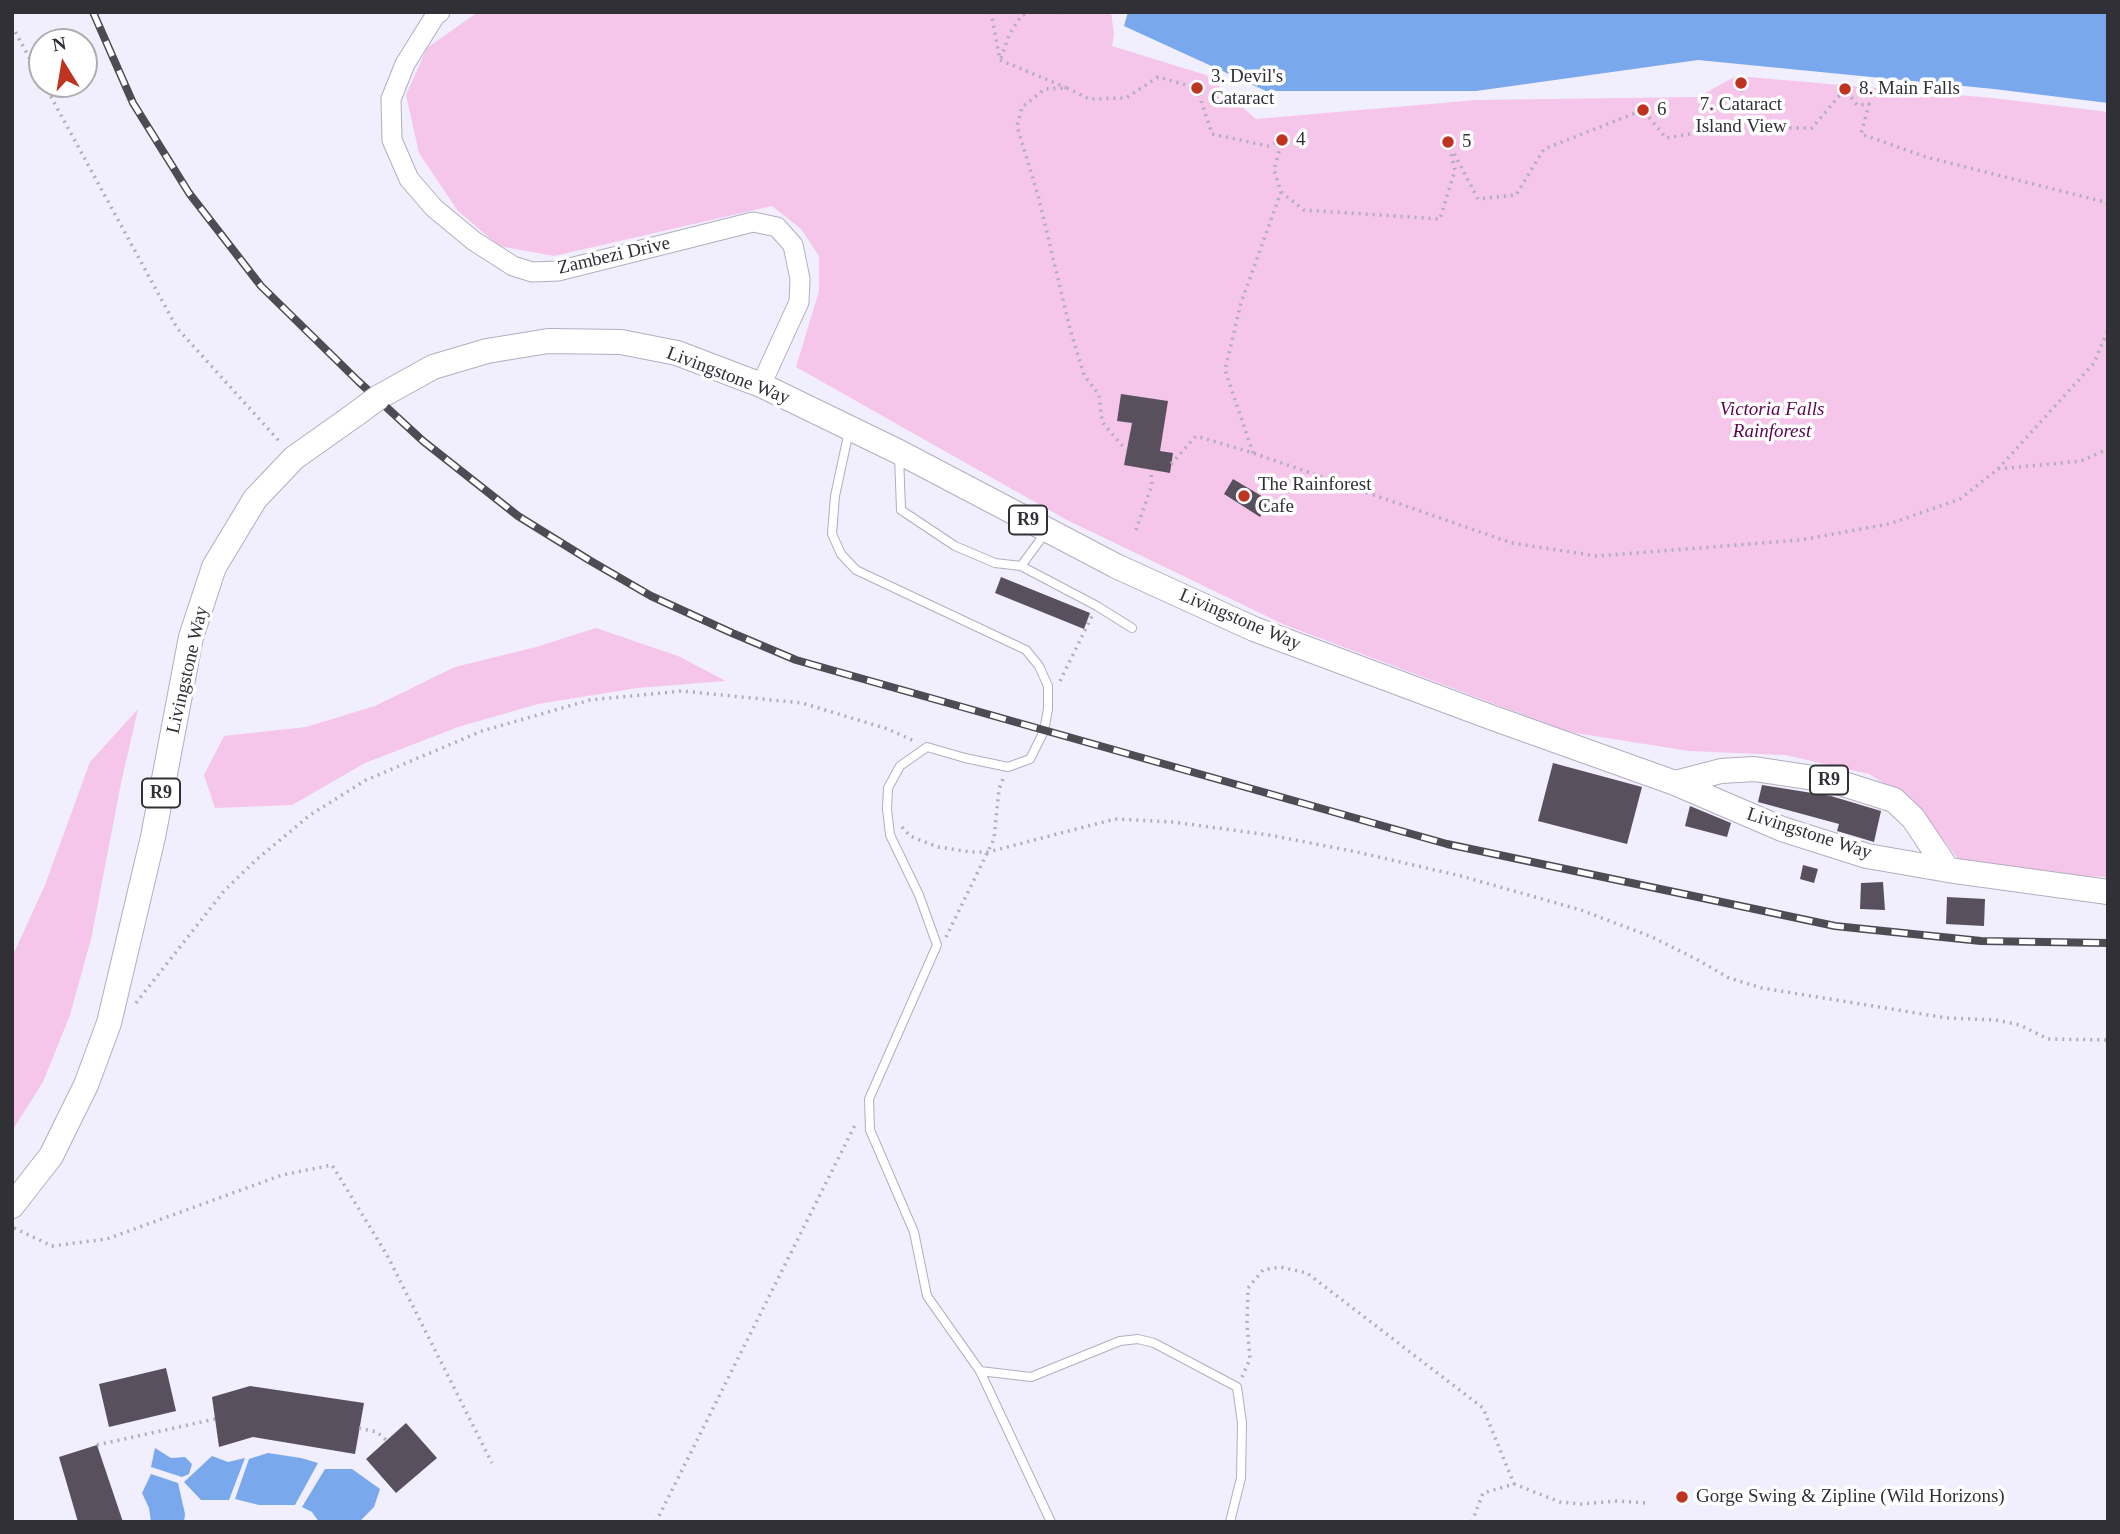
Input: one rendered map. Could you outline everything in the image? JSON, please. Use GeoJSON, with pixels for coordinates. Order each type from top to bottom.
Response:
{"type":"FeatureCollection","features":[{"type":"Feature","properties":{"kind":"highway","name":"Livingstone Way"},"geometry":{"type":"LineString","coordinates":[[12,1206],[51,1156],[86,1085],[109,1023],[153,837],[191,637],[214,567],[255,499],[294,457],[379,397],[433,367],[487,351],[548,341],[621,342],[677,353],[761,385],[899,452],[1116,566],[1254,629],[1675,783],[1782,829],[1867,856],[2108,892]]}},
{"type":"Feature","properties":{"kind":"highway","name":"R9"},"geometry":{"type":"LineString","coordinates":[[1675,783],[1721,771],[1754,769],[1834,780],[1894,800],[1913,818],[1948,870]]}},
{"type":"Feature","properties":{"kind":"street","name":"Zambezi Drive"},"geometry":{"type":"LineString","coordinates":[[440,12],[405,64],[391,99],[392,139],[409,179],[434,208],[474,241],[513,266],[532,272],[558,271],[752,222],[777,227],[793,245],[800,279],[799,302],[761,385]]}},
{"type":"Feature","properties":{"kind":"lane"},"geometry":{"type":"LineString","coordinates":[[850,429],[835,496],[832,534],[841,554],[856,570],[1026,650],[1039,666],[1048,686],[1044,731],[1030,758],[1008,767],[927,747],[900,766],[888,788],[890,835],[919,895],[937,946],[869,1099],[870,1130],[914,1231],[927,1296],[980,1371],[1051,1522]]}},
{"type":"Feature","properties":{"kind":"lane"},"geometry":{"type":"LineString","coordinates":[[899,452],[901,510],[956,546],[995,563],[1021,566],[1097,606],[1132,628]]}},
{"type":"Feature","properties":{"kind":"lane"},"geometry":{"type":"LineString","coordinates":[[1021,566],[1048,530]]}},
{"type":"Feature","properties":{"kind":"lane"},"geometry":{"type":"LineString","coordinates":[[980,1371],[1031,1377],[1120,1341],[1138,1339],[1154,1343],[1237,1387],[1242,1423],[1241,1478],[1230,1522]]}},
{"type":"Feature","properties":{"kind":"path"},"geometry":{"type":"LineString","coordinates":[[990,12],[1000,60]]}},
{"type":"Feature","properties":{"kind":"path"},"geometry":{"type":"LineString","coordinates":[[1000,60],[1009,35],[1021,16],[1028,12]]}},
{"type":"Feature","properties":{"kind":"path"},"geometry":{"type":"LineString","coordinates":[[12,26],[28,55]]}},
{"type":"Feature","properties":{"kind":"path"},"geometry":{"type":"LineString","coordinates":[[1000,60],[1089,99],[1126,98],[1158,77],[1197,88],[1212,134],[1268,146],[1282,140],[1274,170],[1281,192],[1304,210],[1440,219],[1455,170],[1448,142],[1478,199],[1516,195],[1545,149],[1643,110],[1666,138],[1719,129],[1744,119],[1784,128],[1812,128],[1844,89],[1857,105],[1869,104],[1861,134],[1926,157],[2105,202],[2108,205]]}},
{"type":"Feature","properties":{"kind":"path"},"geometry":{"type":"LineString","coordinates":[[1741,83],[1744,119]]}},
{"type":"Feature","properties":{"kind":"path"},"geometry":{"type":"LineString","coordinates":[[1067,88],[1045,89],[1021,107],[1017,126],[1038,195],[1070,329],[1084,375],[1099,395],[1102,422],[1126,450]]}},
{"type":"Feature","properties":{"kind":"path"},"geometry":{"type":"LineString","coordinates":[[52,98],[177,328],[294,457]]}},
{"type":"Feature","properties":{"kind":"path"},"geometry":{"type":"LineString","coordinates":[[1253,453],[1225,370],[1241,303],[1281,192]]}},
{"type":"Feature","properties":{"kind":"path"},"geometry":{"type":"LineString","coordinates":[[1171,464],[1196,436],[1253,453],[1512,543],[1597,556],[1800,540],[1889,524],[1960,499],[1998,469],[2094,363],[2108,330]]}},
{"type":"Feature","properties":{"kind":"path"},"geometry":{"type":"LineString","coordinates":[[1998,469],[2081,461],[2108,449]]}},
{"type":"Feature","properties":{"kind":"path"},"geometry":{"type":"LineString","coordinates":[[1136,530],[1152,485],[1151,470]]}},
{"type":"Feature","properties":{"kind":"path"},"geometry":{"type":"LineString","coordinates":[[1048,709],[1097,606]]}},
{"type":"Feature","properties":{"kind":"path"},"geometry":{"type":"LineString","coordinates":[[109,1023],[139,1000],[224,891],[310,815],[366,780],[482,731],[590,700],[682,691],[802,703],[888,729],[927,747]]}},
{"type":"Feature","properties":{"kind":"path"},"geometry":{"type":"LineString","coordinates":[[937,946],[947,935],[994,839],[999,789],[1008,767]]}},
{"type":"Feature","properties":{"kind":"path"},"geometry":{"type":"LineString","coordinates":[[887,809],[910,836],[938,847],[971,852],[988,852],[1115,819],[1174,822],[1269,835],[1448,873],[1581,910],[1652,937],[1729,978],[1762,988],[1947,1018],[1996,1020],[2020,1025],[2048,1039],[2108,1040]]}},
{"type":"Feature","properties":{"kind":"path"},"geometry":{"type":"LineString","coordinates":[[656,1522],[869,1099]]}},
{"type":"Feature","properties":{"kind":"path"},"geometry":{"type":"LineString","coordinates":[[12,1227],[52,1246],[107,1239],[282,1175],[332,1165],[387,1255],[492,1463]]}},
{"type":"Feature","properties":{"kind":"path"},"geometry":{"type":"LineString","coordinates":[[1237,1387],[1250,1359],[1248,1288],[1263,1270],[1280,1267],[1307,1273],[1483,1408],[1514,1484]]}},
{"type":"Feature","properties":{"kind":"path"},"geometry":{"type":"LineString","coordinates":[[97,1445],[215,1419]]}},
{"type":"Feature","properties":{"kind":"path"},"geometry":{"type":"LineString","coordinates":[[359,1429],[377,1432],[387,1441]]}},
{"type":"Feature","properties":{"kind":"path"},"geometry":{"type":"LineString","coordinates":[[1472,1522],[1483,1493],[1514,1484],[1560,1502],[1646,1503]]}},
{"type":"Feature","properties":{"kind":"green space","name":"Victoria Falls Rainforest"},"geometry":{"type":"Polygon","coordinates":[[[478,12],[1111,12],[1114,34],[1112,46],[1206,75],[1256,119],[1477,100],[1698,97],[1736,76],[1993,98],[2108,112],[2108,877],[2067,875],[1958,859],[1916,803],[1869,774],[1785,755],[1689,751],[1569,732],[1285,625],[1065,519],[796,367],[819,291],[819,256],[801,229],[772,206],[554,256],[499,246],[458,211],[419,153],[406,95],[427,48],[478,12]]]}},
{"type":"Feature","properties":{"kind":"green space"},"geometry":{"type":"Polygon","coordinates":[[[596,628],[678,656],[726,681],[637,688],[538,704],[458,727],[365,763],[292,805],[215,808],[204,775],[224,736],[306,727],[375,706],[455,667],[536,647],[596,628]]]}},
{"type":"Feature","properties":{"kind":"green space"},"geometry":{"type":"Polygon","coordinates":[[[138,709],[91,939],[70,1015],[43,1082],[12,1131],[12,957],[45,885],[90,762],[138,709]]]}},
{"type":"Feature","properties":{"kind":"water"},"geometry":{"type":"Polygon","coordinates":[[[1128,12],[2108,12],[2108,103],[1698,60],[1476,91],[1266,91],[1124,26],[1128,12]]]}},
{"type":"Feature","properties":{"kind":"water"},"geometry":{"type":"Polygon","coordinates":[[[155,1448],[171,1458],[185,1457],[192,1464],[189,1474],[182,1477],[151,1467],[155,1448]]]}},
{"type":"Feature","properties":{"kind":"water"},"geometry":{"type":"Polygon","coordinates":[[[268,1453],[318,1463],[295,1505],[259,1505],[235,1499],[249,1459],[268,1453]]]}},
{"type":"Feature","properties":{"kind":"water"},"geometry":{"type":"Polygon","coordinates":[[[212,1456],[228,1462],[245,1458],[229,1500],[201,1500],[184,1482],[212,1456]]]}},
{"type":"Feature","properties":{"kind":"water"},"geometry":{"type":"Polygon","coordinates":[[[325,1469],[352,1469],[380,1489],[374,1507],[359,1522],[319,1522],[312,1512],[302,1507],[325,1469]]]}},
{"type":"Feature","properties":{"kind":"water"},"geometry":{"type":"Polygon","coordinates":[[[151,1474],[178,1483],[185,1514],[184,1522],[151,1522],[149,1508],[142,1493],[151,1474]]]}},
{"type":"Feature","properties":{"kind":"building"},"geometry":{"type":"Polygon","coordinates":[[[1121,394],[1168,401],[1160,451],[1173,453],[1170,473],[1124,465],[1132,423],[1117,421],[1121,394]]]}},
{"type":"Feature","properties":{"kind":"building"},"geometry":{"type":"Polygon","coordinates":[[[1233,479],[1270,501],[1260,517],[1224,494],[1233,479]]]}},
{"type":"Feature","properties":{"kind":"building"},"geometry":{"type":"Polygon","coordinates":[[[1001,577],[1090,613],[1084,629],[995,593],[1001,577]]]}},
{"type":"Feature","properties":{"kind":"building"},"geometry":{"type":"Polygon","coordinates":[[[1553,763],[1642,787],[1627,844],[1538,821],[1553,763]]]}},
{"type":"Feature","properties":{"kind":"building"},"geometry":{"type":"Polygon","coordinates":[[[1762,785],[1831,796],[1881,811],[1874,842],[1837,831],[1839,824],[1758,802],[1762,785]]]}},
{"type":"Feature","properties":{"kind":"building"},"geometry":{"type":"Polygon","coordinates":[[[1690,806],[1731,823],[1727,837],[1685,826],[1690,806]]]}},
{"type":"Feature","properties":{"kind":"building"},"geometry":{"type":"Polygon","coordinates":[[[1803,865],[1818,869],[1814,883],[1800,879],[1803,865]]]}},
{"type":"Feature","properties":{"kind":"building"},"geometry":{"type":"Polygon","coordinates":[[[1883,882],[1885,910],[1860,909],[1861,883],[1883,882]]]}},
{"type":"Feature","properties":{"kind":"building"},"geometry":{"type":"Polygon","coordinates":[[[1947,897],[1985,899],[1984,926],[1946,924],[1947,897]]]}},
{"type":"Feature","properties":{"kind":"building"},"geometry":{"type":"Polygon","coordinates":[[[166,1368],[176,1411],[109,1427],[99,1384],[166,1368]]]}},
{"type":"Feature","properties":{"kind":"building"},"geometry":{"type":"Polygon","coordinates":[[[250,1386],[364,1403],[355,1454],[253,1437],[219,1447],[212,1397],[250,1386]]]}},
{"type":"Feature","properties":{"kind":"building"},"geometry":{"type":"Polygon","coordinates":[[[406,1423],[437,1458],[396,1493],[366,1459],[406,1423]]]}},
{"type":"Feature","properties":{"kind":"building"},"geometry":{"type":"Polygon","coordinates":[[[97,1445],[123,1522],[78,1522],[59,1457],[97,1445]]]}},
{"type":"Feature","properties":{"kind":"railway"},"geometry":{"type":"LineString","coordinates":[[93,12],[133,103],[189,193],[261,286],[423,441],[518,516],[651,596],[796,660],[1447,844],[1835,926],[1981,941],[2108,943]]}},
{"type":"Feature","properties":{"kind":"place","name":"7. Cataract Island View"},"geometry":{"type":"Point","coordinates":[1741,83]}},
{"type":"Feature","properties":{"kind":"place","name":"3. Devil's Cataract"},"geometry":{"type":"Point","coordinates":[1197,88]}},
{"type":"Feature","properties":{"kind":"place","name":"8. Main Falls"},"geometry":{"type":"Point","coordinates":[1845,89]}},
{"type":"Feature","properties":{"kind":"place","name":"6"},"geometry":{"type":"Point","coordinates":[1643,110]}},
{"type":"Feature","properties":{"kind":"place","name":"4"},"geometry":{"type":"Point","coordinates":[1282,140]}},
{"type":"Feature","properties":{"kind":"place","name":"5"},"geometry":{"type":"Point","coordinates":[1448,142]}},
{"type":"Feature","properties":{"kind":"place","name":"The Rainforest Cafe"},"geometry":{"type":"Point","coordinates":[1244,496]}},
{"type":"Feature","properties":{"kind":"place","name":"Gorge Swing & Zipline (Wild Horizons)"},"geometry":{"type":"Point","coordinates":[1682,1497]}}]}
